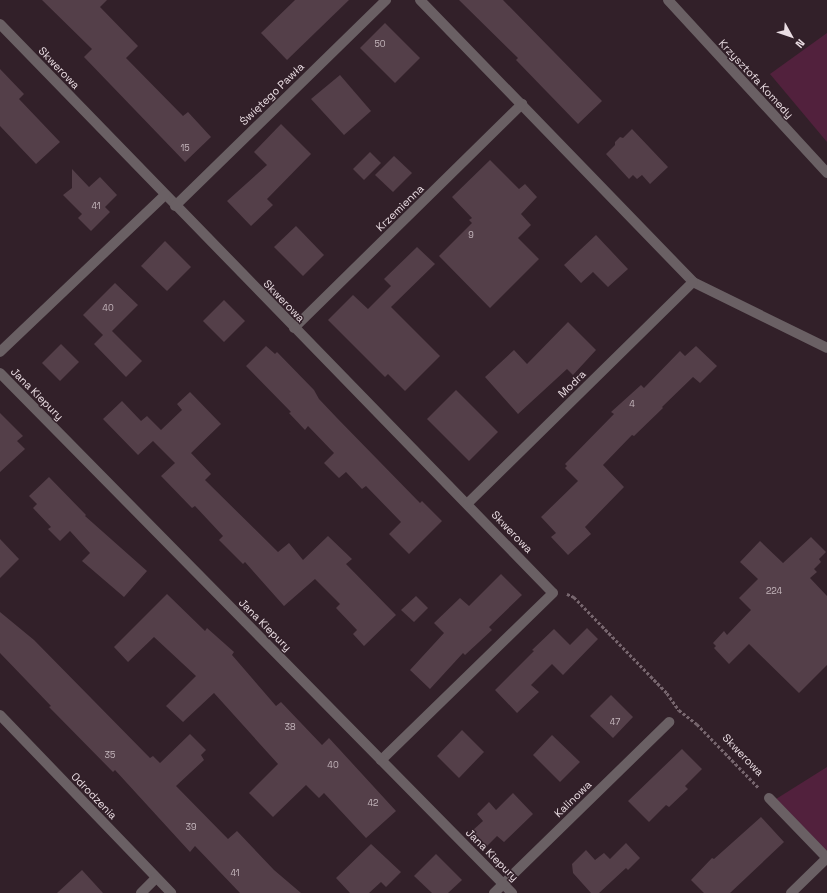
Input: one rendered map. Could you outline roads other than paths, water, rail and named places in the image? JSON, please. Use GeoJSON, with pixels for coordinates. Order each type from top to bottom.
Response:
{"type":"FeatureCollection","features":[{"type":"Feature","properties":{"kind":"street","name":"Świętego Pawła"},"geometry":{"type":"LineString","coordinates":[[175,206],[386,0]]}},
{"type":"Feature","properties":{"kind":"street"},"geometry":{"type":"LineString","coordinates":[[420,0],[693,282],[706,290],[827,348]]}},
{"type":"Feature","properties":{"kind":"street","name":"Krzysztofa Komedy"},"geometry":{"type":"LineString","coordinates":[[668,0],[827,173]]}},
{"type":"Feature","properties":{"kind":"street","name":"Skwerowa"},"geometry":{"type":"LineString","coordinates":[[0,24],[294,328],[468,503],[553,593],[381,760]]}},
{"type":"Feature","properties":{"kind":"street","name":"Krzemienna"},"geometry":{"type":"LineString","coordinates":[[294,328],[522,104]]}},
{"type":"Feature","properties":{"kind":"street"},"geometry":{"type":"LineString","coordinates":[[0,352],[165,195]]}},
{"type":"Feature","properties":{"kind":"street","name":"Modra"},"geometry":{"type":"LineString","coordinates":[[468,503],[693,282]]}},
{"type":"Feature","properties":{"kind":"street","name":"Jana Kiepury"},"geometry":{"type":"LineString","coordinates":[[0,373],[512,893]]}},
{"type":"Feature","properties":{"kind":"street","name":"Odrodzenia"},"geometry":{"type":"LineString","coordinates":[[0,715],[171,893]]}},
{"type":"Feature","properties":{"kind":"street","name":"Kalinowa"},"geometry":{"type":"LineString","coordinates":[[494,893],[669,722]]}},
{"type":"Feature","properties":{"kind":"street"},"geometry":{"type":"LineString","coordinates":[[769,798],[827,858],[791,893]]}},
{"type":"Feature","properties":{"kind":"street"},"geometry":{"type":"LineString","coordinates":[[141,893],[156,878]]}}]}
